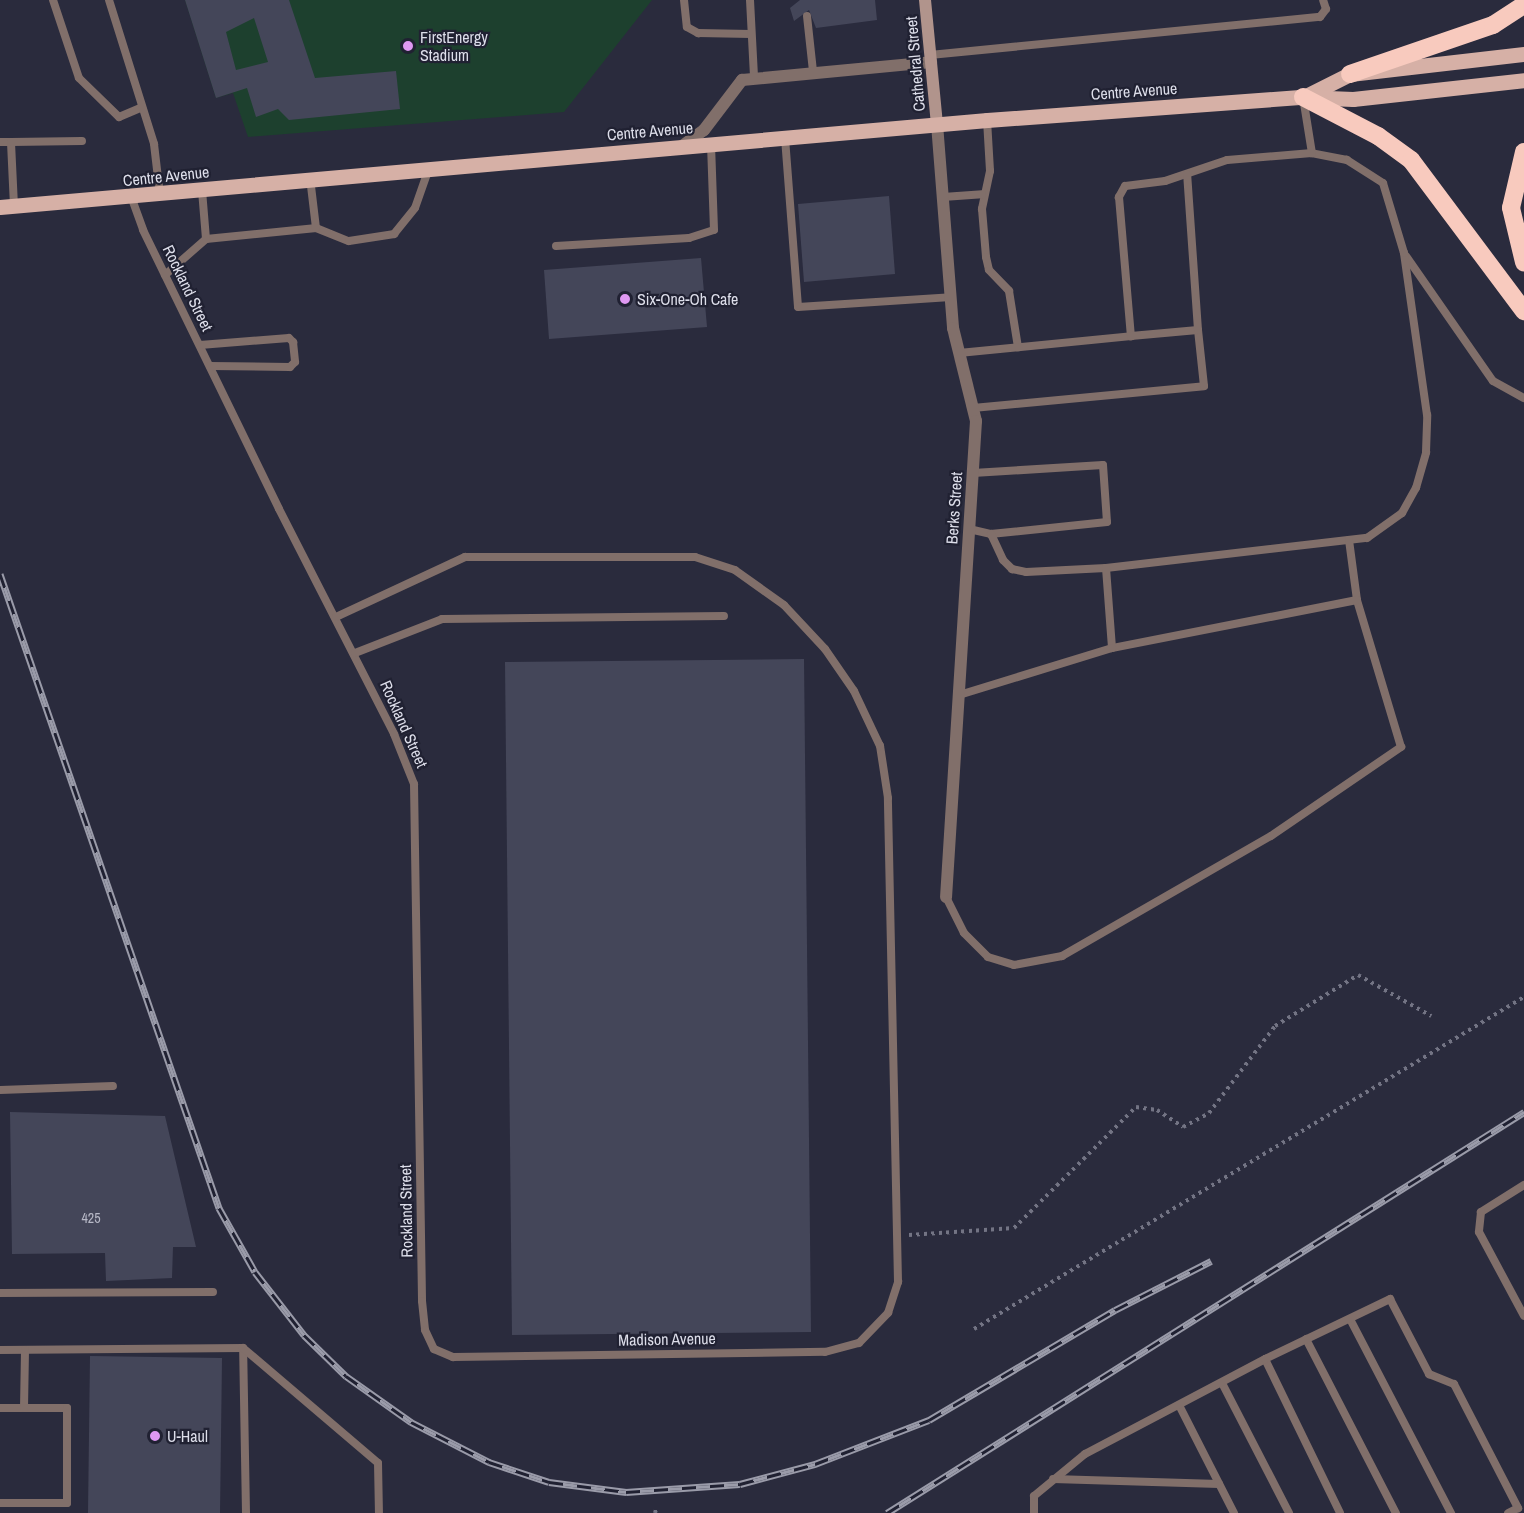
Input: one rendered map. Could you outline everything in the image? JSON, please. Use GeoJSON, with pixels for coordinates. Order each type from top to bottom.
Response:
{"type":"FeatureCollection","features":[{"type":"Feature","properties":{"kind":"highway"},"geometry":{"type":"LineString","coordinates":[[1350,74],[1494,25],[1524,5]]}},
{"type":"Feature","properties":{"kind":"highway"},"geometry":{"type":"LineString","coordinates":[[1303,97],[1378,136],[1411,160],[1524,311]]}},
{"type":"Feature","properties":{"kind":"highway"},"geometry":{"type":"LineString","coordinates":[[1524,152],[1511,208],[1524,262]]}},
{"type":"Feature","properties":{"kind":"main road","name":"Centre Avenue"},"geometry":{"type":"LineString","coordinates":[[1303,97],[1350,74],[1524,54]]}},
{"type":"Feature","properties":{"kind":"main road","name":"Centre Avenue"},"geometry":{"type":"LineString","coordinates":[[7,206],[132,199],[310,178],[987,120],[1303,97],[1353,99],[1524,80]]}},
{"type":"Feature","properties":{"kind":"street","name":"Cathedral Street"},"geometry":{"type":"LineString","coordinates":[[925,0],[937,124]]}},
{"type":"Feature","properties":{"kind":"street"},"geometry":{"type":"LineString","coordinates":[[682,147],[704,130],[736,86],[754,77],[931,58]]}},
{"type":"Feature","properties":{"kind":"street","name":"Berks Street"},"geometry":{"type":"LineString","coordinates":[[937,124],[951,297],[959,353],[973,408],[973,473],[946,897]]}},
{"type":"Feature","properties":{"kind":"lane"},"geometry":{"type":"LineString","coordinates":[[53,0],[79,78],[119,117],[142,107]]}},
{"type":"Feature","properties":{"kind":"lane"},"geometry":{"type":"LineString","coordinates":[[109,0],[154,144],[160,195]]}},
{"type":"Feature","properties":{"kind":"lane"},"geometry":{"type":"LineString","coordinates":[[684,0],[687,27],[698,33],[751,34]]}},
{"type":"Feature","properties":{"kind":"lane"},"geometry":{"type":"LineString","coordinates":[[750,0],[754,77]]}},
{"type":"Feature","properties":{"kind":"lane"},"geometry":{"type":"LineString","coordinates":[[931,58],[1320,17],[1326,9],[1323,0]]}},
{"type":"Feature","properties":{"kind":"lane"},"geometry":{"type":"LineString","coordinates":[[807,16],[813,71]]}},
{"type":"Feature","properties":{"kind":"lane"},"geometry":{"type":"LineString","coordinates":[[1303,97],[1312,153]]}},
{"type":"Feature","properties":{"kind":"lane"},"geometry":{"type":"LineString","coordinates":[[987,120],[990,171],[982,194],[989,270],[1009,291],[1018,347]]}},
{"type":"Feature","properties":{"kind":"lane"},"geometry":{"type":"LineString","coordinates":[[785,138],[798,307],[951,297]]}},
{"type":"Feature","properties":{"kind":"lane"},"geometry":{"type":"LineString","coordinates":[[0,142],[82,141]]}},
{"type":"Feature","properties":{"kind":"lane"},"geometry":{"type":"LineString","coordinates":[[7,206],[11,142]]}},
{"type":"Feature","properties":{"kind":"lane"},"geometry":{"type":"LineString","coordinates":[[556,246],[689,238],[714,230],[711,144]]}},
{"type":"Feature","properties":{"kind":"lane"},"geometry":{"type":"LineString","coordinates":[[991,534],[1012,569],[1106,568],[1349,540],[1380,532],[1402,513],[1416,488],[1426,452],[1427,415],[1404,253],[1383,183],[1347,160],[1312,153],[1227,160],[1187,174],[1120,190],[1131,336]]}},
{"type":"Feature","properties":{"kind":"lane"},"geometry":{"type":"LineString","coordinates":[[165,275],[206,239],[315,228],[349,241],[394,234],[415,208],[429,168]]}},
{"type":"Feature","properties":{"kind":"lane"},"geometry":{"type":"LineString","coordinates":[[973,408],[1204,386],[1187,174]]}},
{"type":"Feature","properties":{"kind":"lane"},"geometry":{"type":"LineString","coordinates":[[310,178],[315,228]]}},
{"type":"Feature","properties":{"kind":"lane"},"geometry":{"type":"LineString","coordinates":[[202,190],[206,239]]}},
{"type":"Feature","properties":{"kind":"lane"},"geometry":{"type":"LineString","coordinates":[[943,197],[982,194]]}},
{"type":"Feature","properties":{"kind":"lane","name":"Rockland Street"},"geometry":{"type":"LineString","coordinates":[[132,199],[165,275],[394,734],[415,793],[422,1301],[425,1330],[434,1349]]}},
{"type":"Feature","properties":{"kind":"lane"},"geometry":{"type":"LineString","coordinates":[[1404,253],[1493,381],[1524,398]]}},
{"type":"Feature","properties":{"kind":"lane"},"geometry":{"type":"LineString","coordinates":[[959,353],[1198,330]]}},
{"type":"Feature","properties":{"kind":"lane"},"geometry":{"type":"LineString","coordinates":[[200,345],[289,338],[293,342],[295,362],[290,368],[210,366]]}},
{"type":"Feature","properties":{"kind":"lane"},"geometry":{"type":"LineString","coordinates":[[969,529],[991,534],[1107,522],[1103,465],[973,473]]}},
{"type":"Feature","properties":{"kind":"lane"},"geometry":{"type":"LineString","coordinates":[[946,897],[964,933],[988,957],[1014,965],[1062,956],[1271,836],[1401,747],[1357,600],[1349,540]]}},
{"type":"Feature","properties":{"kind":"lane"},"geometry":{"type":"LineString","coordinates":[[336,617],[465,556],[695,557],[735,570],[768,593],[825,649],[854,691],[880,746],[888,798],[897,1236]]}},
{"type":"Feature","properties":{"kind":"lane"},"geometry":{"type":"LineString","coordinates":[[1106,568],[1112,648]]}},
{"type":"Feature","properties":{"kind":"lane"},"geometry":{"type":"LineString","coordinates":[[959,695],[1112,648],[1357,600]]}},
{"type":"Feature","properties":{"kind":"lane"},"geometry":{"type":"LineString","coordinates":[[355,653],[442,619],[724,616]]}},
{"type":"Feature","properties":{"kind":"lane"},"geometry":{"type":"LineString","coordinates":[[0,1090],[113,1086]]}},
{"type":"Feature","properties":{"kind":"lane"},"geometry":{"type":"LineString","coordinates":[[1524,1185],[1481,1212],[1479,1232],[1524,1316]]}},
{"type":"Feature","properties":{"kind":"lane","name":"Madison Avenue"},"geometry":{"type":"LineString","coordinates":[[434,1349],[453,1357],[825,1352],[859,1343],[888,1313],[898,1282],[897,1236]]}},
{"type":"Feature","properties":{"kind":"lane"},"geometry":{"type":"LineString","coordinates":[[0,1293],[213,1292]]}},
{"type":"Feature","properties":{"kind":"lane"},"geometry":{"type":"LineString","coordinates":[[1035,1513],[1034,1496],[1085,1454],[1180,1407],[1265,1359],[1390,1299],[1429,1374],[1454,1384],[1518,1508],[1508,1513]]}},
{"type":"Feature","properties":{"kind":"lane"},"geometry":{"type":"LineString","coordinates":[[1350,1318],[1451,1513]]}},
{"type":"Feature","properties":{"kind":"lane"},"geometry":{"type":"LineString","coordinates":[[1306,1339],[1396,1513]]}},
{"type":"Feature","properties":{"kind":"lane"},"geometry":{"type":"LineString","coordinates":[[243,1348],[246,1513]]}},
{"type":"Feature","properties":{"kind":"lane"},"geometry":{"type":"LineString","coordinates":[[0,1350],[243,1348],[378,1462],[380,1513]]}},
{"type":"Feature","properties":{"kind":"lane"},"geometry":{"type":"LineString","coordinates":[[24,1408],[25,1350]]}},
{"type":"Feature","properties":{"kind":"lane"},"geometry":{"type":"LineString","coordinates":[[1265,1359],[1340,1513]]}},
{"type":"Feature","properties":{"kind":"lane"},"geometry":{"type":"LineString","coordinates":[[1222,1383],[1289,1513]]}},
{"type":"Feature","properties":{"kind":"lane"},"geometry":{"type":"LineString","coordinates":[[1180,1407],[1234,1513]]}},
{"type":"Feature","properties":{"kind":"lane"},"geometry":{"type":"LineString","coordinates":[[0,1408],[67,1408],[67,1503],[0,1503]]}},
{"type":"Feature","properties":{"kind":"lane"},"geometry":{"type":"LineString","coordinates":[[1053,1479],[1219,1484]]}},
{"type":"Feature","properties":{"kind":"path"},"geometry":{"type":"LineString","coordinates":[[897,1236],[1014,1228],[1136,1107],[1157,1110],[1183,1127],[1209,1113],[1275,1026],[1358,975],[1431,1016]]}},
{"type":"Feature","properties":{"kind":"path"},"geometry":{"type":"LineString","coordinates":[[974,1329],[1524,997]]}},
{"type":"Feature","properties":{"kind":"path"},"geometry":{"type":"LineString","coordinates":[[655,1513],[657,1506]]}},
{"type":"Feature","properties":{"kind":"green space","name":"FirstEnergy Stadium"},"geometry":{"type":"Polygon","coordinates":[[[185,0],[652,0],[564,112],[248,137],[233,93],[216,98],[185,0]]]}},
{"type":"Feature","properties":{"kind":"building"},"geometry":{"type":"Polygon","coordinates":[[[185,0],[289,0],[315,78],[396,71],[400,109],[289,120],[278,109],[256,117],[247,88],[216,98],[185,0]],[[254,18],[226,32],[236,70],[268,62],[254,18]]]}},
{"type":"Feature","properties":{"kind":"building"},"geometry":{"type":"Polygon","coordinates":[[[800,0],[875,0],[877,20],[816,28],[809,10],[794,21],[790,8],[800,0]]]}},
{"type":"Feature","properties":{"kind":"building"},"geometry":{"type":"Polygon","coordinates":[[[889,196],[895,274],[804,282],[798,204],[889,196]]]}},
{"type":"Feature","properties":{"kind":"building","name":"Six-One-Oh Cafe"},"geometry":{"type":"Polygon","coordinates":[[[701,258],[707,327],[549,339],[544,270],[701,258]]]}},
{"type":"Feature","properties":{"kind":"building"},"geometry":{"type":"Polygon","coordinates":[[[804,659],[811,1332],[512,1335],[505,662],[804,659]]]}},
{"type":"Feature","properties":{"kind":"building"},"geometry":{"type":"Polygon","coordinates":[[[10,1112],[165,1116],[196,1247],[173,1247],[172,1278],[106,1281],[105,1253],[12,1254],[10,1112]]]}},
{"type":"Feature","properties":{"kind":"building","name":"U-Haul"},"geometry":{"type":"Polygon","coordinates":[[[90,1356],[222,1358],[220,1513],[88,1513],[90,1356]]]}},
{"type":"Feature","properties":{"kind":"railway"},"geometry":{"type":"LineString","coordinates":[[0,574],[219,1208],[255,1272],[304,1335],[346,1376],[411,1422],[489,1462],[549,1482],[626,1492],[740,1484],[815,1464],[929,1420],[1115,1310],[1211,1261]]}},
{"type":"Feature","properties":{"kind":"railway"},"geometry":{"type":"LineString","coordinates":[[887,1513],[1524,1112]]}},
{"type":"Feature","properties":{"kind":"place","name":"FirstEnergy Stadium"},"geometry":{"type":"Point","coordinates":[408,46]}},
{"type":"Feature","properties":{"kind":"place","name":"Six-One-Oh Cafe"},"geometry":{"type":"Point","coordinates":[625,299]}},
{"type":"Feature","properties":{"kind":"place","name":"U-Haul"},"geometry":{"type":"Point","coordinates":[155,1436]}}]}
